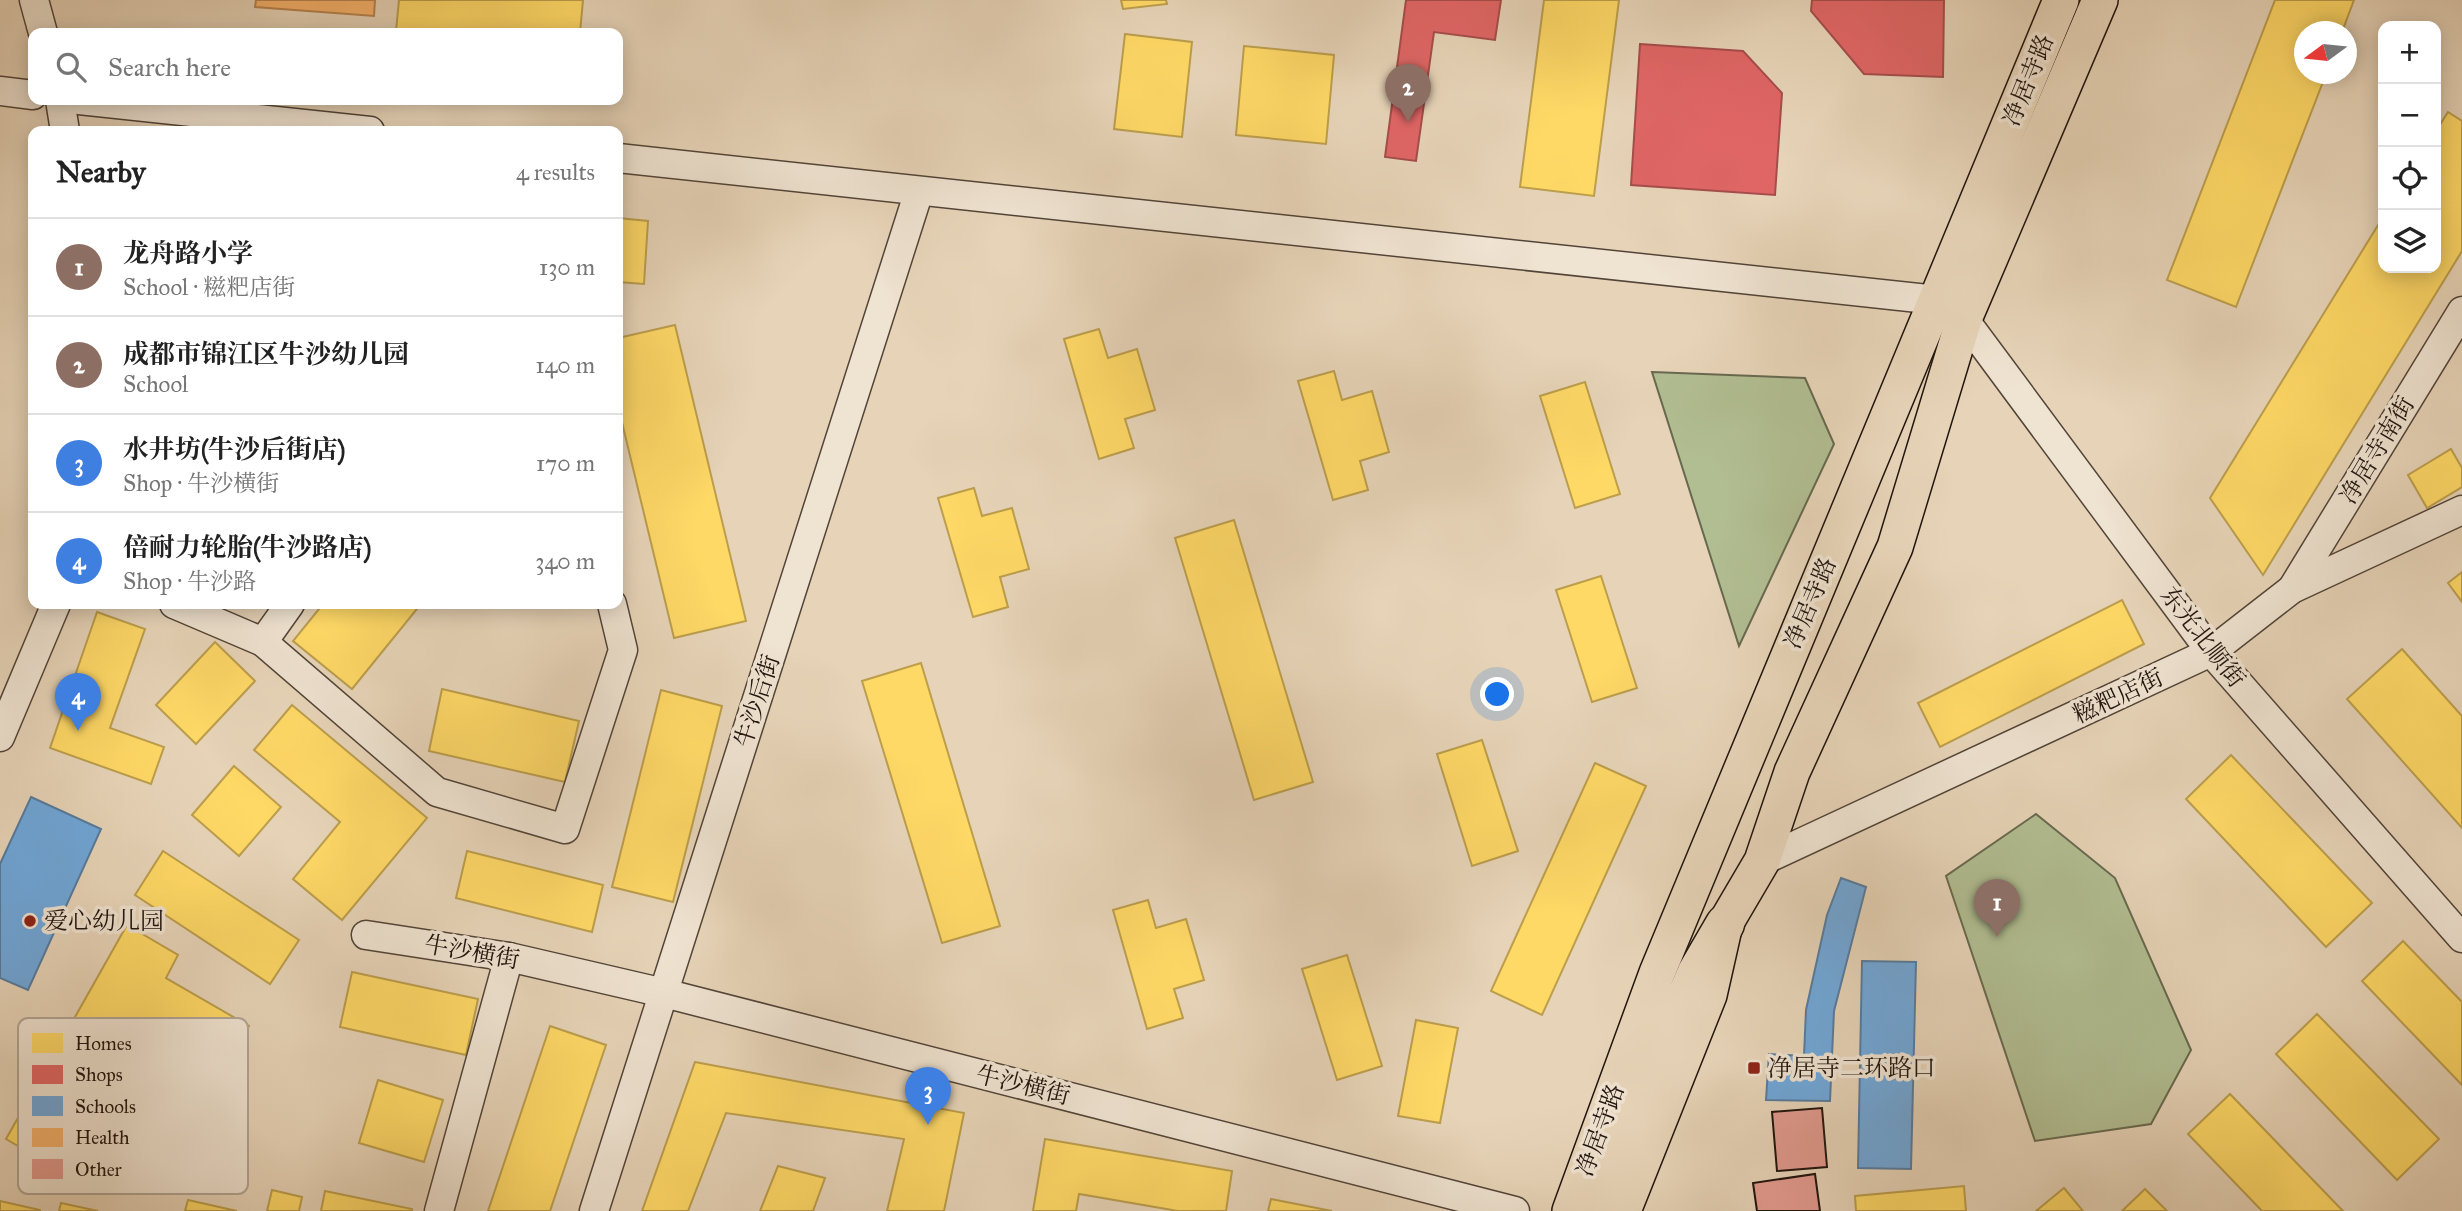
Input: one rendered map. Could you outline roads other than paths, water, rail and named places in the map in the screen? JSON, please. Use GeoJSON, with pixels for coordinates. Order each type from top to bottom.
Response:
{"type":"FeatureCollection","features":[{"type":"Feature","properties":{"kind":"highway"},"geometry":{"type":"LineString","coordinates":[[1593,1211],[1697,972],[1724,924]]}},
{"type":"Feature","properties":{"kind":"main road","name":"净居寺路"},"geometry":{"type":"LineString","coordinates":[[1623,1211],[1709,995],[1724,924],[1762,861],[1792,772],[1895,547],[1951,309],[2061,0]]}},
{"type":"Feature","properties":{"kind":"main road","name":"净居寺路"},"geometry":{"type":"LineString","coordinates":[[1570,1211],[1657,973],[1951,309],[2100,0]]}},
{"type":"Feature","properties":{"kind":"street"},"geometry":{"type":"LineString","coordinates":[[34,0],[42,28]]}},
{"type":"Feature","properties":{"kind":"street"},"geometry":{"type":"LineString","coordinates":[[0,91],[28,94]]}},
{"type":"Feature","properties":{"kind":"street"},"geometry":{"type":"LineString","coordinates":[[61,105],[64,126]]}},
{"type":"Feature","properties":{"kind":"street"},"geometry":{"type":"LineString","coordinates":[[126,105],[323,126]]}},
{"type":"Feature","properties":{"kind":"street"},"geometry":{"type":"LineString","coordinates":[[623,159],[1951,309]]}},
{"type":"Feature","properties":{"kind":"street","name":"牛沙后街"},"geometry":{"type":"LineString","coordinates":[[594,1211],[919,191]]}},
{"type":"Feature","properties":{"kind":"street","name":"东光北顺街"},"geometry":{"type":"LineString","coordinates":[[1951,309],[2211,652],[2462,939]]}},
{"type":"Feature","properties":{"kind":"street","name":"净居寺南街"},"geometry":{"type":"LineString","coordinates":[[2292,589],[2462,311]]}},
{"type":"Feature","properties":{"kind":"street","name":"糍粑店街"},"geometry":{"type":"LineString","coordinates":[[1762,861],[2211,652],[2292,589],[2462,510]]}},
{"type":"Feature","properties":{"kind":"street"},"geometry":{"type":"LineString","coordinates":[[0,737],[55,609]]}},
{"type":"Feature","properties":{"kind":"street"},"geometry":{"type":"LineString","coordinates":[[186,609],[263,642],[437,792],[565,830],[623,650],[613,609]]}},
{"type":"Feature","properties":{"kind":"street"},"geometry":{"type":"LineString","coordinates":[[263,642],[286,609]]}},
{"type":"Feature","properties":{"kind":"street","name":"牛沙横街"},"geometry":{"type":"LineString","coordinates":[[366,935],[509,957],[664,993],[1515,1211]]}},
{"type":"Feature","properties":{"kind":"street"},"geometry":{"type":"LineString","coordinates":[[439,1211],[509,957]]}},
{"type":"Feature","properties":{"kind":"place","name":"成都市锦江区牛沙幼儿园"},"geometry":{"type":"Point","coordinates":[1408,122]}},
{"type":"Feature","properties":{"kind":"place","name":"倍耐力轮胎(牛沙路店)"},"geometry":{"type":"Point","coordinates":[78,731]}},
{"type":"Feature","properties":{"kind":"place","name":"爱心幼儿园"},"geometry":{"type":"Point","coordinates":[30,921]}},
{"type":"Feature","properties":{"kind":"place","name":"龙舟路小学"},"geometry":{"type":"Point","coordinates":[1997,937]}},
{"type":"Feature","properties":{"kind":"place","name":"净居寺二环路口"},"geometry":{"type":"Point","coordinates":[1754,1068]}},
{"type":"Feature","properties":{"kind":"place","name":"水井坊(牛沙后街店)"},"geometry":{"type":"Point","coordinates":[928,1125]}}]}
